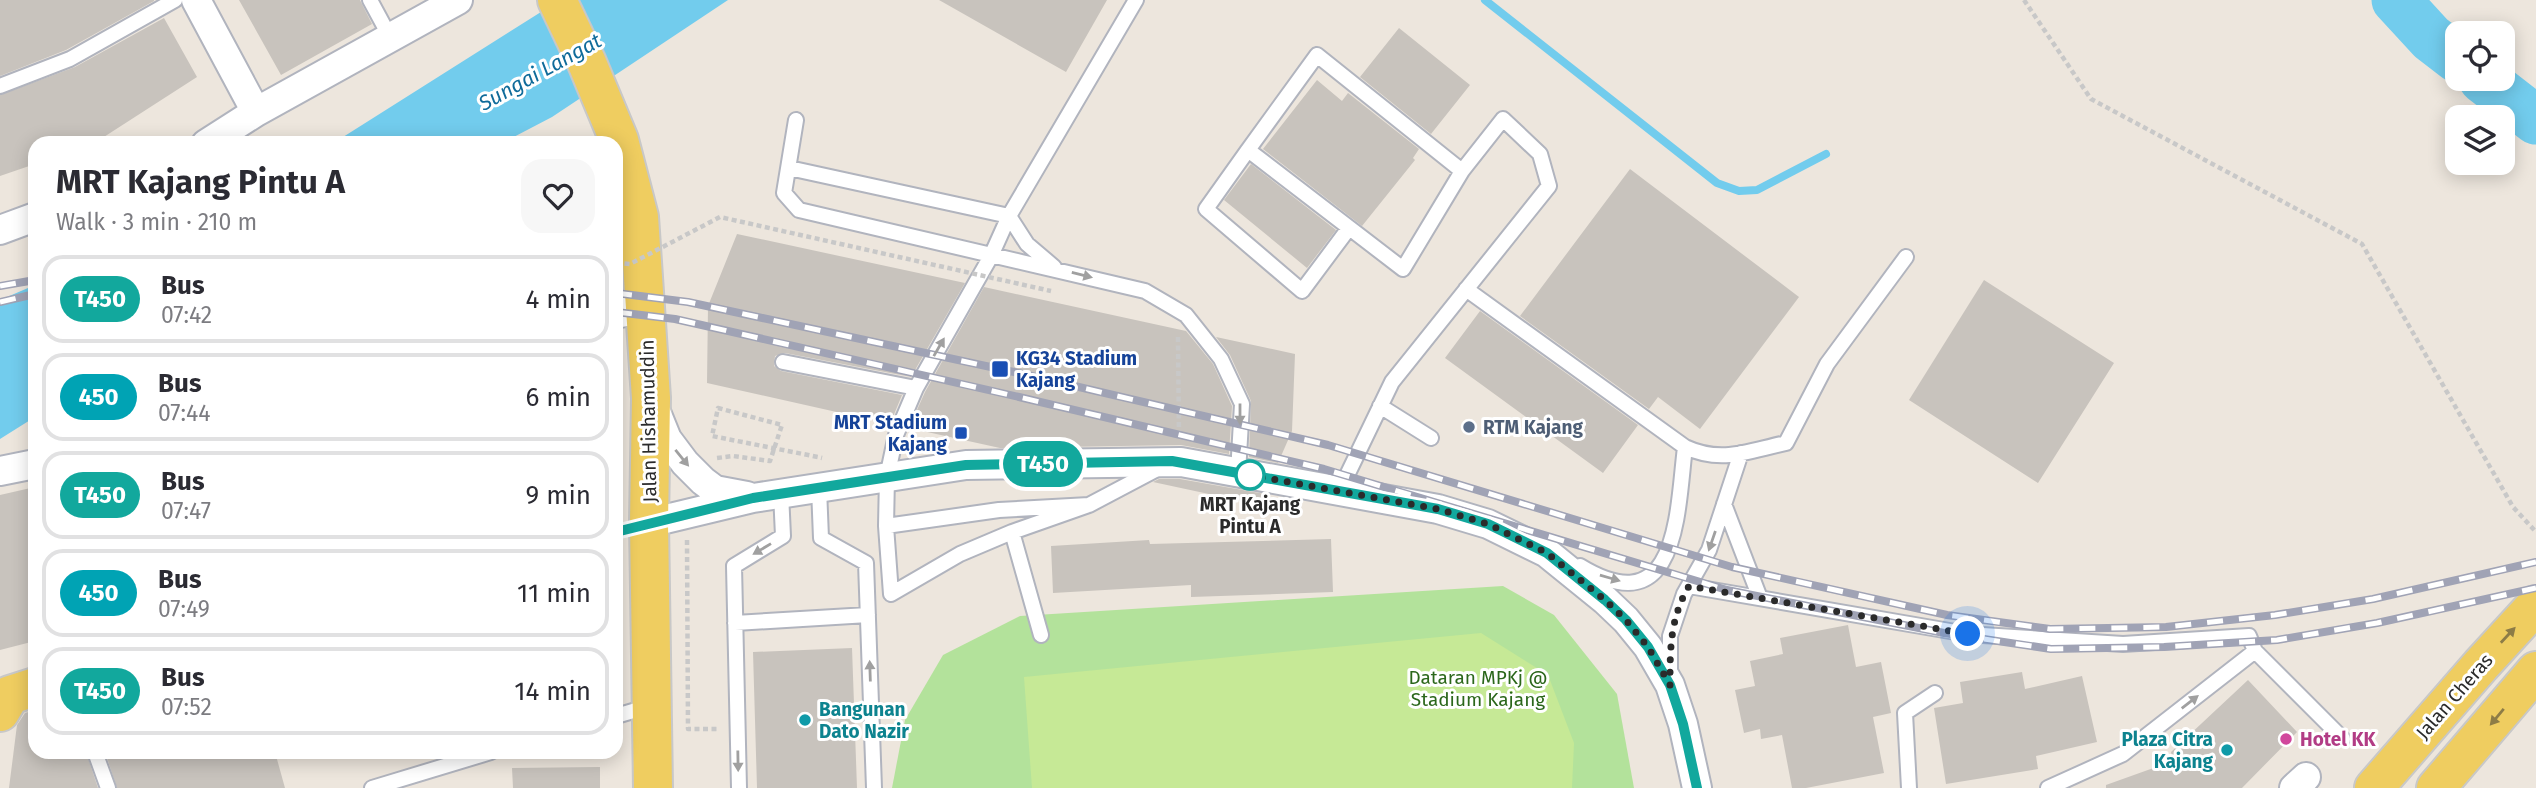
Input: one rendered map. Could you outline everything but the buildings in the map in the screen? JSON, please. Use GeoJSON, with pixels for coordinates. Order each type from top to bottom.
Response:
{"type":"FeatureCollection","features":[{"type":"Feature","properties":{"kind":"main road","name":"Jalan Hishamuddin"},"geometry":{"type":"LineString","coordinates":[[557,0],[617,136]]}},
{"type":"Feature","properties":{"kind":"main road","name":"Jalan Hishamuddin"},"geometry":{"type":"LineString","coordinates":[[623,155],[639,217],[631,311],[651,398],[633,527],[634,710],[653,788]]}},
{"type":"Feature","properties":{"kind":"main road","name":"Jalan Cheras"},"geometry":{"type":"LineString","coordinates":[[2374,788],[2536,605]]}},
{"type":"Feature","properties":{"kind":"main road"},"geometry":{"type":"LineString","coordinates":[[2449,780],[2536,671]]}},
{"type":"Feature","properties":{"kind":"street"},"geometry":{"type":"LineString","coordinates":[[196,0],[256,112]]}},
{"type":"Feature","properties":{"kind":"street"},"geometry":{"type":"LineString","coordinates":[[218,136],[256,112],[458,0]]}},
{"type":"Feature","properties":{"kind":"street"},"geometry":{"type":"LineString","coordinates":[[0,230],[28,220]]}},
{"type":"Feature","properties":{"kind":"street"},"geometry":{"type":"LineString","coordinates":[[651,398],[667,439],[703,481],[715,489],[767,495]]}},
{"type":"Feature","properties":{"kind":"street"},"geometry":{"type":"LineString","coordinates":[[633,527],[767,495],[966,465],[1177,462],[1438,509],[1488,524],[1547,553],[1626,620],[1648,647],[1670,685],[1683,724],[1697,788]]}},
{"type":"Feature","properties":{"kind":"street"},"geometry":{"type":"LineString","coordinates":[[0,471],[28,465]]}},
{"type":"Feature","properties":{"kind":"lane"},"geometry":{"type":"LineString","coordinates":[[0,86],[70,59],[175,0]]}},
{"type":"Feature","properties":{"kind":"lane"},"geometry":{"type":"LineString","coordinates":[[370,0],[390,37]]}},
{"type":"Feature","properties":{"kind":"lane"},"geometry":{"type":"LineString","coordinates":[[1136,0],[1009,216],[991,256],[916,388],[896,435],[887,477],[886,526],[891,594],[960,554],[1012,532],[1089,505],[1177,462]]}},
{"type":"Feature","properties":{"kind":"lane"},"geometry":{"type":"LineString","coordinates":[[1349,228],[1302,291],[1206,209],[1317,55],[1462,171]]}},
{"type":"Feature","properties":{"kind":"lane"},"geometry":{"type":"LineString","coordinates":[[1248,150],[1403,269],[1462,171],[1503,119],[1540,154],[1549,186],[1392,382],[1339,492]]}},
{"type":"Feature","properties":{"kind":"lane"},"geometry":{"type":"LineString","coordinates":[[796,120],[784,193],[799,210],[1146,291],[1186,315],[1221,359],[1242,404],[1238,473]]}},
{"type":"Feature","properties":{"kind":"lane"},"geometry":{"type":"LineString","coordinates":[[789,168],[1009,216],[1027,244],[1055,268]]}},
{"type":"Feature","properties":{"kind":"lane"},"geometry":{"type":"LineString","coordinates":[[1466,289],[1685,447],[1722,457],[1786,443],[1827,364],[1906,257]]}},
{"type":"Feature","properties":{"kind":"lane"},"geometry":{"type":"LineString","coordinates":[[783,362],[916,388]]}},
{"type":"Feature","properties":{"kind":"lane"},"geometry":{"type":"LineString","coordinates":[[1380,406],[1431,438]]}},
{"type":"Feature","properties":{"kind":"lane"},"geometry":{"type":"LineString","coordinates":[[1547,553],[1620,582],[1640,583],[1658,570],[1673,538],[1685,447]]}},
{"type":"Feature","properties":{"kind":"lane"},"geometry":{"type":"LineString","coordinates":[[1670,685],[1670,636],[1684,594],[1709,550],[1741,453]]}},
{"type":"Feature","properties":{"kind":"lane"},"geometry":{"type":"LineString","coordinates":[[819,488],[821,538],[866,563],[874,788]]}},
{"type":"Feature","properties":{"kind":"lane"},"geometry":{"type":"LineString","coordinates":[[738,788],[734,566],[783,536],[767,495]]}},
{"type":"Feature","properties":{"kind":"lane"},"geometry":{"type":"LineString","coordinates":[[1724,504],[1760,598]]}},
{"type":"Feature","properties":{"kind":"lane"},"geometry":{"type":"LineString","coordinates":[[886,526],[999,510],[1089,505]]}},
{"type":"Feature","properties":{"kind":"lane"},"geometry":{"type":"LineString","coordinates":[[1012,532],[1041,635]]}},
{"type":"Feature","properties":{"kind":"lane"},"geometry":{"type":"LineString","coordinates":[[1689,586],[1968,634],[2123,644],[2249,636],[2255,652],[2343,739]]}},
{"type":"Feature","properties":{"kind":"lane"},"geometry":{"type":"LineString","coordinates":[[735,623],[868,615]]}},
{"type":"Feature","properties":{"kind":"lane"},"geometry":{"type":"LineString","coordinates":[[2048,788],[2123,754],[2255,652]]}},
{"type":"Feature","properties":{"kind":"lane"},"geometry":{"type":"LineString","coordinates":[[1909,788],[1905,713],[1935,693]]}},
{"type":"Feature","properties":{"kind":"lane"},"geometry":{"type":"LineString","coordinates":[[98,759],[108,788]]}},
{"type":"Feature","properties":{"kind":"lane"},"geometry":{"type":"LineString","coordinates":[[372,788],[468,759]]}},
{"type":"Feature","properties":{"kind":"path"},"geometry":{"type":"LineString","coordinates":[[2024,0],[2091,99],[2362,244],[2513,507],[2536,532]]}},
{"type":"Feature","properties":{"kind":"path"},"geometry":{"type":"LineString","coordinates":[[623,264],[630,264],[720,217],[1051,291]]}},
{"type":"Feature","properties":{"kind":"path"},"geometry":{"type":"LineString","coordinates":[[1177,462],[1178,326]]}},
{"type":"Feature","properties":{"kind":"path"},"geometry":{"type":"LineString","coordinates":[[703,481],[718,457],[733,456],[770,461],[774,449],[778,438],[782,425],[718,408],[712,436],[765,447],[778,449],[825,458]]}},
{"type":"Feature","properties":{"kind":"path"},"geometry":{"type":"LineString","coordinates":[[687,514],[688,729],[737,729]]}},
{"type":"Feature","properties":{"kind":"green space","name":"Dataran MPKj @ Stadium Kajang"},"geometry":{"type":"Polygon","coordinates":[[[1503,586],[1554,615],[1617,694],[1634,788],[892,788],[905,720],[943,655],[1020,616],[1503,586]]]}},
{"type":"Feature","properties":{"kind":"green space"},"geometry":{"type":"Polygon","coordinates":[[[1481,633],[1548,675],[1574,743],[1572,788],[1032,788],[1024,677],[1481,633]]]}},
{"type":"Feature","properties":{"kind":"water","name":"Sungai Langat"},"geometry":{"type":"Polygon","coordinates":[[[560,0],[728,0],[552,117],[515,136],[345,136],[560,0]]]}},
{"type":"Feature","properties":{"kind":"water"},"geometry":{"type":"Polygon","coordinates":[[[28,288],[28,421],[0,439],[0,300],[28,288]]]}},
{"type":"Feature","properties":{"kind":"waterway"},"geometry":{"type":"LineString","coordinates":[[1485,0],[1717,183],[1739,191],[1757,190],[1826,154]]}},
{"type":"Feature","properties":{"kind":"waterway"},"geometry":{"type":"LineString","coordinates":[[2396,0],[2431,38],[2445,49]]}},
{"type":"Feature","properties":{"kind":"waterway"},"geometry":{"type":"LineString","coordinates":[[2499,91],[2536,120]]}},
{"type":"Feature","properties":{"kind":"railway"},"geometry":{"type":"LineString","coordinates":[[0,286],[28,281]]}},
{"type":"Feature","properties":{"kind":"railway"},"geometry":{"type":"LineString","coordinates":[[623,294],[688,302],[1023,374],[1328,445],[1732,567],[1947,615],[2050,629],[2166,627],[2275,615],[2373,599],[2536,562]]}},
{"type":"Feature","properties":{"kind":"railway"},"geometry":{"type":"LineString","coordinates":[[0,302],[28,296]]}},
{"type":"Feature","properties":{"kind":"railway"},"geometry":{"type":"LineString","coordinates":[[623,313],[675,319],[1324,469],[1727,590],[1944,633],[2051,649],[2164,647],[2277,640],[2377,623],[2536,588]]}},
{"type":"Feature","properties":{"kind":"bus line","name":"T450"},"geometry":{"type":"LineString","coordinates":[[623,530],[753,498],[966,465],[1172,461],[1438,509],[1488,524],[1547,553],[1626,620],[1648,647],[1670,685],[1683,724],[1697,788]]}},
{"type":"Feature","properties":{"kind":"place","name":"KG34 Stadium Kajang"},"geometry":{"type":"Point","coordinates":[1000,369]}},
{"type":"Feature","properties":{"kind":"place","name":"RTM Kajang"},"geometry":{"type":"Point","coordinates":[1469,427]}},
{"type":"Feature","properties":{"kind":"place","name":"MRT Stadium Kajang"},"geometry":{"type":"Point","coordinates":[961,433]}},
{"type":"Feature","properties":{"kind":"place","name":"MRT Kajang Pintu A"},"geometry":{"type":"Point","coordinates":[1250,475]}},
{"type":"Feature","properties":{"kind":"place","name":"Bangunan Dato Nazir"},"geometry":{"type":"Point","coordinates":[805,720]}},
{"type":"Feature","properties":{"kind":"place","name":"Hotel KK"},"geometry":{"type":"Point","coordinates":[2286,739]}},
{"type":"Feature","properties":{"kind":"place","name":"Plaza Citra Kajang"},"geometry":{"type":"Point","coordinates":[2227,750]}},
{"type":"Feature","properties":{"kind":"route"},"geometry":{"type":"LineString","coordinates":[[1250,475],[1438,509],[1488,524],[1547,553],[1626,620],[1648,647],[1670,685],[1670,636],[1689,586],[1968,634]]}}]}
